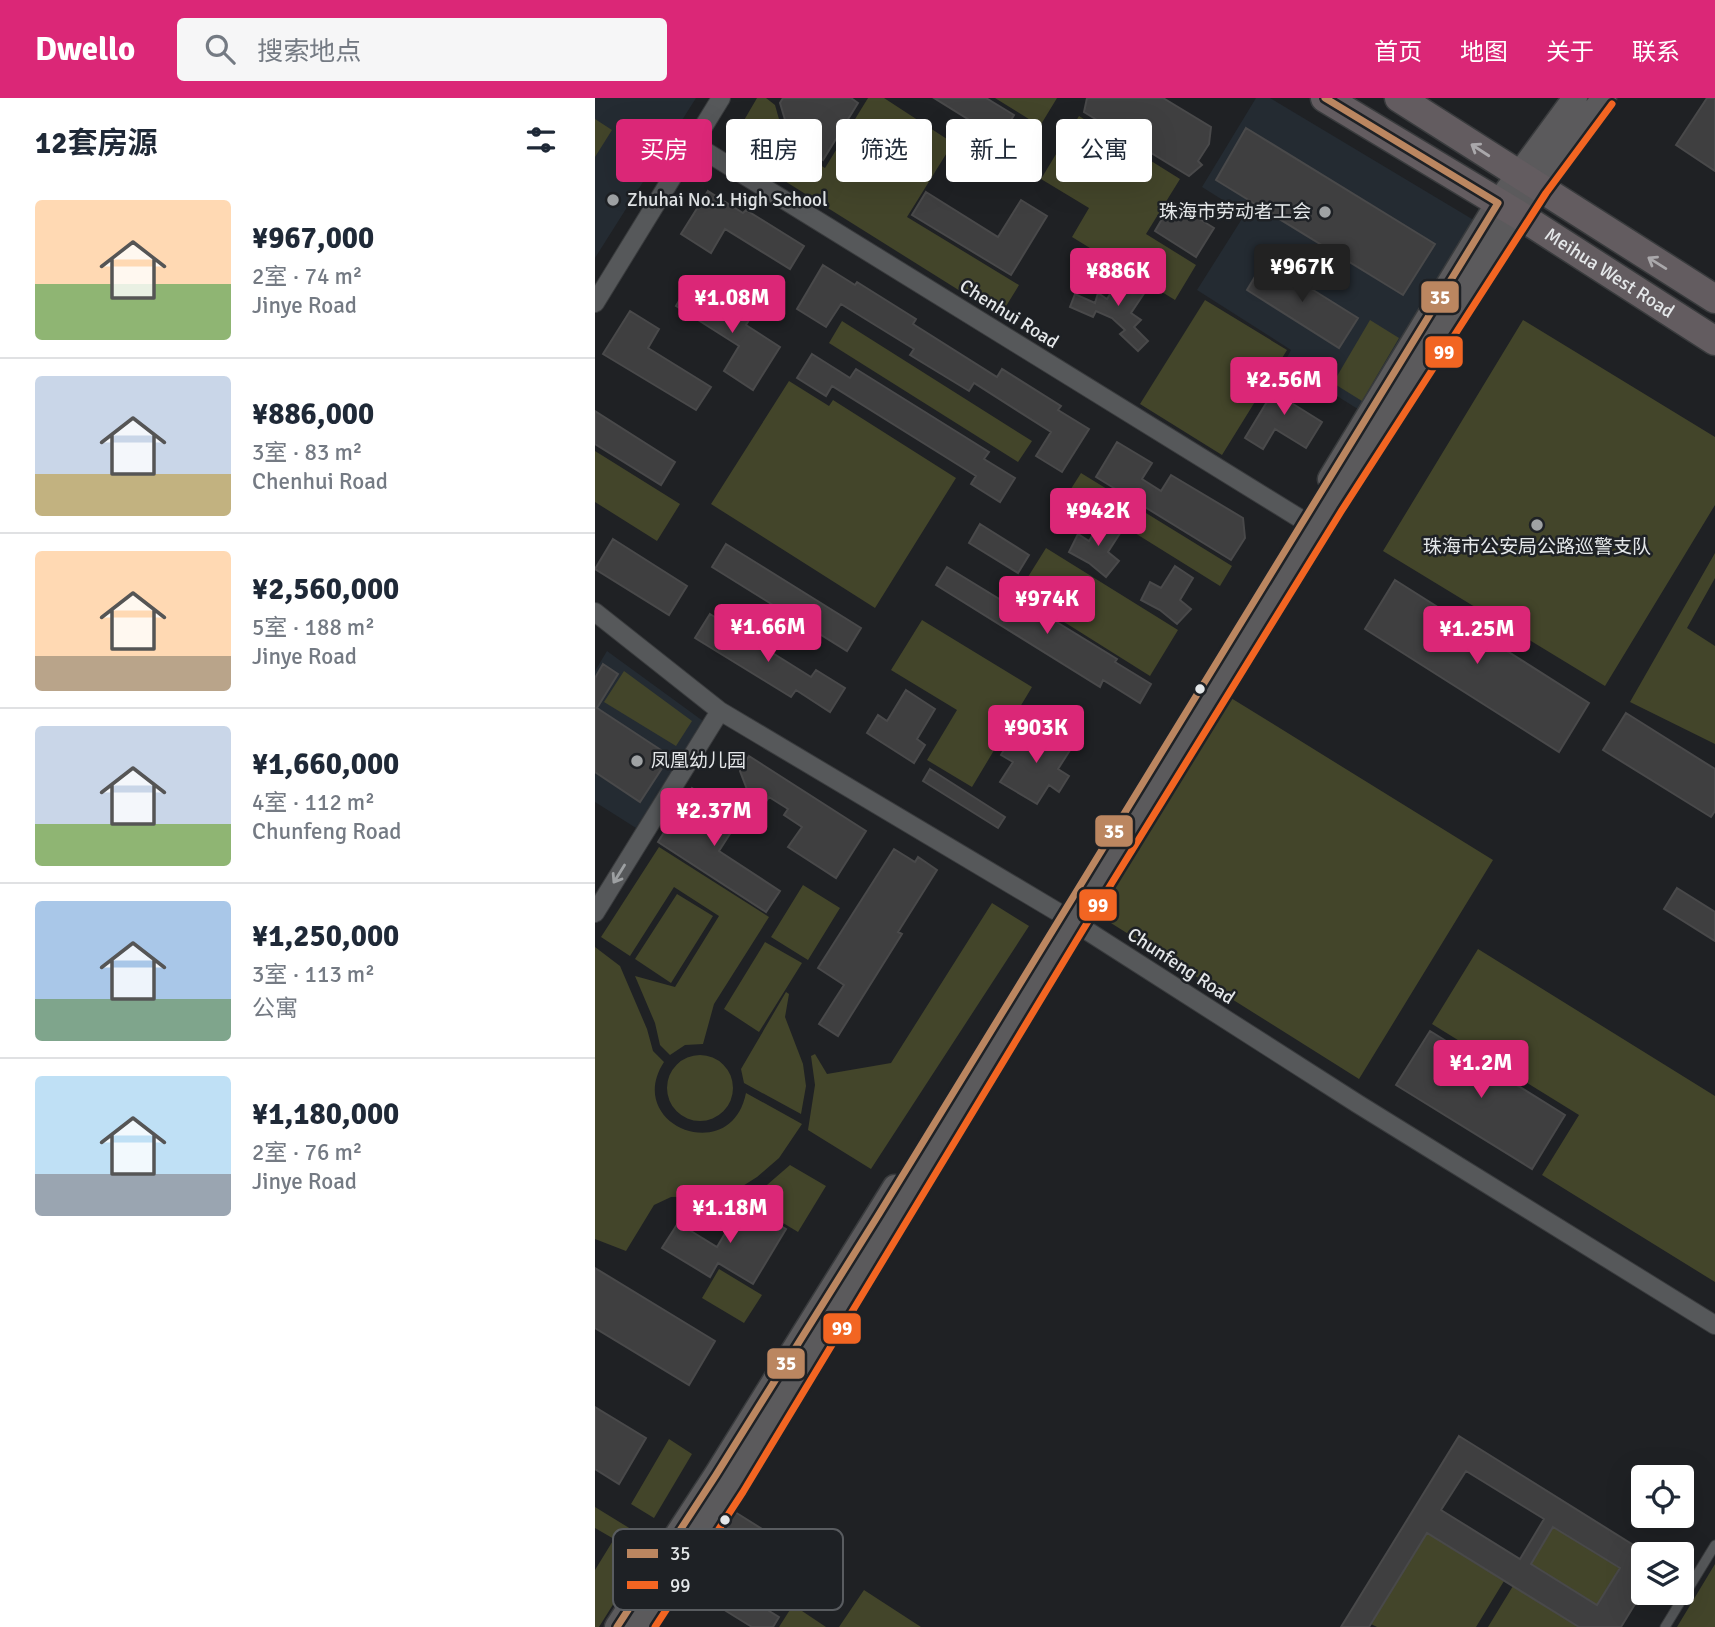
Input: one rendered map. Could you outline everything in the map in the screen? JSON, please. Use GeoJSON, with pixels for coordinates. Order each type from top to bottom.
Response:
{"type":"FeatureCollection","features":[{"type":"Feature","properties":{"kind":"main road","name":"Meihua West Road"},"geometry":{"type":"LineString","coordinates":[[1325,98],[1509,209],[1715,341]]}},
{"type":"Feature","properties":{"kind":"main road","name":"Meihua West Road"},"geometry":{"type":"LineString","coordinates":[[1399,98],[1715,299]]}},
{"type":"Feature","properties":{"kind":"main road"},"geometry":{"type":"LineString","coordinates":[[706,1529],[734,1487],[1304,521],[1527,181],[1574,98]]}},
{"type":"Feature","properties":{"kind":"main road"},"geometry":{"type":"LineString","coordinates":[[1527,181],[1604,98]]}},
{"type":"Feature","properties":{"kind":"main road"},"geometry":{"type":"LineString","coordinates":[[680,1529],[1326,516],[1509,209]]}},
{"type":"Feature","properties":{"kind":"main road"},"geometry":{"type":"LineString","coordinates":[[617,1627],[628,1610]]}},
{"type":"Feature","properties":{"kind":"main road"},"geometry":{"type":"LineString","coordinates":[[642,1627],[653,1610]]}},
{"type":"Feature","properties":{"kind":"street"},"geometry":{"type":"LineString","coordinates":[[707,119],[721,98]]}},
{"type":"Feature","properties":{"kind":"street","name":"Chenhui Road"},"geometry":{"type":"LineString","coordinates":[[712,155],[1304,521]]}},
{"type":"Feature","properties":{"kind":"street"},"geometry":{"type":"LineString","coordinates":[[595,303],[668,182]]}},
{"type":"Feature","properties":{"kind":"street","name":"Chunfeng Road"},"geometry":{"type":"LineString","coordinates":[[595,612],[720,711],[1068,918],[1328,1085],[1715,1325]]}},
{"type":"Feature","properties":{"kind":"street"},"geometry":{"type":"LineString","coordinates":[[595,913],[720,711]]}},
{"type":"Feature","properties":{"kind":"lane"},"geometry":{"type":"LineString","coordinates":[[1665,1627],[1715,1545]]}},
{"type":"Feature","properties":{"kind":"shaded area","name":"Zhuhai No.1 High School"},"geometry":{"type":"Polygon","coordinates":[[[595,98],[696,98],[683,119],[616,119],[616,182],[643,182],[595,258],[595,98]]]}},
{"type":"Feature","properties":{"kind":"shaded area"},"geometry":{"type":"Polygon","coordinates":[[[1256,98],[1270,98],[1477,222],[1361,411],[1284,363],[1291,350],[1197,290],[1245,214],[1202,187],[1256,98]]]}},
{"type":"Feature","properties":{"kind":"shaded area","name":"凤凰幼儿园"},"geometry":{"type":"Polygon","coordinates":[[[607,651],[703,721],[636,828],[595,802],[595,671],[607,651]]]}},
{"type":"Feature","properties":{"kind":"green space"},"geometry":{"type":"Polygon","coordinates":[[[757,98],[766,98],[775,105],[779,119],[745,119],[757,98]]]}},
{"type":"Feature","properties":{"kind":"green space"},"geometry":{"type":"Polygon","coordinates":[[[868,98],[884,98],[916,119],[855,119],[868,98]]]}},
{"type":"Feature","properties":{"kind":"green space"},"geometry":{"type":"Polygon","coordinates":[[[995,98],[1057,98],[1042,123],[1042,119],[1029,119],[995,98]]]}},
{"type":"Feature","properties":{"kind":"green space"},"geometry":{"type":"Polygon","coordinates":[[[595,119],[612,130],[595,157],[595,119]]]}},
{"type":"Feature","properties":{"kind":"green space"},"geometry":{"type":"Polygon","coordinates":[[[932,129],[946,138],[946,154],[932,177],[932,129]]]}},
{"type":"Feature","properties":{"kind":"green space"},"geometry":{"type":"Polygon","coordinates":[[[836,150],[836,182],[929,182],[907,217],[1019,285],[1000,316],[786,182],[822,182],[822,166],[825,168],[836,150]]]}},
{"type":"Feature","properties":{"kind":"green space"},"geometry":{"type":"Polygon","coordinates":[[[1056,154],[1056,182],[1152,182],[1152,162],[1180,179],[1146,234],[1196,265],[1175,300],[1072,237],[1089,208],[1042,177],[1056,154]]]}},
{"type":"Feature","properties":{"kind":"green space"},"geometry":{"type":"Polygon","coordinates":[[[1205,300],[1287,350],[1222,455],[1140,404],[1205,300]]]}},
{"type":"Feature","properties":{"kind":"green space"},"geometry":{"type":"Polygon","coordinates":[[[1370,320],[1399,338],[1362,401],[1333,383],[1370,320]]]}},
{"type":"Feature","properties":{"kind":"green space"},"geometry":{"type":"Polygon","coordinates":[[[1523,320],[1715,437],[1715,505],[1605,686],[1383,551],[1523,320]]]}},
{"type":"Feature","properties":{"kind":"green space"},"geometry":{"type":"Polygon","coordinates":[[[842,321],[1032,441],[1018,462],[829,343],[842,321]]]}},
{"type":"Feature","properties":{"kind":"green space"},"geometry":{"type":"Polygon","coordinates":[[[789,381],[829,406],[833,400],[956,478],[875,608],[711,504],[789,381]]]}},
{"type":"Feature","properties":{"kind":"green space"},"geometry":{"type":"Polygon","coordinates":[[[595,451],[680,504],[657,541],[595,502],[595,451]]]}},
{"type":"Feature","properties":{"kind":"green space"},"geometry":{"type":"Polygon","coordinates":[[[1081,473],[1232,566],[1220,586],[1069,492],[1081,473]]]}},
{"type":"Feature","properties":{"kind":"green space"},"geometry":{"type":"Polygon","coordinates":[[[1046,548],[1178,630],[1150,676],[1018,593],[1046,548]]]}},
{"type":"Feature","properties":{"kind":"green space"},"geometry":{"type":"Polygon","coordinates":[[[1715,553],[1715,578],[1687,628],[1715,646],[1715,744],[1630,702],[1715,553]]]}},
{"type":"Feature","properties":{"kind":"green space"},"geometry":{"type":"Polygon","coordinates":[[[922,620],[1032,687],[972,787],[927,760],[957,710],[891,670],[922,620]]]}},
{"type":"Feature","properties":{"kind":"green space"},"geometry":{"type":"Polygon","coordinates":[[[624,671],[692,721],[676,746],[604,702],[624,671]]]}},
{"type":"Feature","properties":{"kind":"green space"},"geometry":{"type":"Polygon","coordinates":[[[1231,698],[1493,860],[1359,1079],[1095,913],[1231,698]]]}},
{"type":"Feature","properties":{"kind":"green space"},"geometry":{"type":"Polygon","coordinates":[[[659,847],[769,917],[714,1004],[703,1044],[685,1045],[670,1055],[660,1045],[655,1023],[635,976],[675,987],[719,916],[674,887],[630,956],[601,937],[659,847]]]}},
{"type":"Feature","properties":{"kind":"green space"},"geometry":{"type":"Polygon","coordinates":[[[803,885],[840,908],[808,960],[771,937],[803,885]]]}},
{"type":"Feature","properties":{"kind":"green space"},"geometry":{"type":"Polygon","coordinates":[[[677,894],[713,916],[671,983],[635,959],[677,894]]]}},
{"type":"Feature","properties":{"kind":"green space"},"geometry":{"type":"Polygon","coordinates":[[[992,903],[1029,926],[871,1169],[808,1130],[815,1085],[811,1056],[815,1054],[827,1074],[891,1063],[992,903]]]}},
{"type":"Feature","properties":{"kind":"green space"},"geometry":{"type":"Polygon","coordinates":[[[765,942],[802,963],[759,1032],[724,1009],[765,942]]]}},
{"type":"Feature","properties":{"kind":"green space"},"geometry":{"type":"Polygon","coordinates":[[[595,947],[620,966],[647,1029],[653,1051],[664,1062],[655,1084],[657,1104],[668,1119],[684,1129],[703,1133],[721,1129],[736,1116],[746,1093],[802,1124],[779,1158],[757,1177],[727,1196],[671,1197],[654,1205],[626,1251],[595,1239],[595,947]]]}},
{"type":"Feature","properties":{"kind":"green space"},"geometry":{"type":"Polygon","coordinates":[[[1478,949],[1715,1096],[1715,1282],[1542,1175],[1579,1115],[1432,1024],[1478,949]]]}},
{"type":"Feature","properties":{"kind":"green space"},"geometry":{"type":"Polygon","coordinates":[[[786,992],[789,994],[785,1017],[803,1064],[806,1086],[801,1114],[744,1083],[741,1069],[786,992]]]}},
{"type":"Feature","properties":{"kind":"green space"},"geometry":{"type":"Polygon","coordinates":[[[694,1055],[706,1055],[718,1060],[728,1070],[733,1088],[731,1101],[718,1116],[706,1121],[694,1121],[682,1116],[672,1106],[667,1094],[667,1082],[672,1070],[682,1060],[694,1055]]]}},
{"type":"Feature","properties":{"kind":"green space"},"geometry":{"type":"Polygon","coordinates":[[[790,1165],[826,1186],[798,1232],[745,1200],[760,1191],[790,1165]]]}},
{"type":"Feature","properties":{"kind":"green space"},"geometry":{"type":"Polygon","coordinates":[[[719,1269],[762,1295],[744,1323],[702,1298],[719,1269]]]}},
{"type":"Feature","properties":{"kind":"green space"},"geometry":{"type":"Polygon","coordinates":[[[669,1439],[692,1454],[654,1518],[631,1504],[669,1439]]]}},
{"type":"Feature","properties":{"kind":"green space"},"geometry":{"type":"Polygon","coordinates":[[[595,1507],[631,1529],[613,1529],[613,1538],[595,1528],[595,1507]]]}},
{"type":"Feature","properties":{"kind":"green space"},"geometry":{"type":"Polygon","coordinates":[[[1553,1527],[1620,1568],[1597,1605],[1531,1564],[1553,1527]]]}},
{"type":"Feature","properties":{"kind":"green space"},"geometry":{"type":"Polygon","coordinates":[[[1427,1533],[1504,1581],[1476,1627],[1377,1627],[1371,1624],[1427,1533]]]}},
{"type":"Feature","properties":{"kind":"green space"},"geometry":{"type":"Polygon","coordinates":[[[613,1541],[613,1605],[599,1627],[595,1627],[595,1570],[613,1541]]]}},
{"type":"Feature","properties":{"kind":"green space"},"geometry":{"type":"Polygon","coordinates":[[[1715,1564],[1715,1627],[1677,1627],[1690,1605],[1694,1605],[1694,1599],[1715,1564]]]}},
{"type":"Feature","properties":{"kind":"green space"},"geometry":{"type":"Polygon","coordinates":[[[1513,1586],[1579,1627],[1488,1627],[1513,1586]]]}},
{"type":"Feature","properties":{"kind":"green space"},"geometry":{"type":"Polygon","coordinates":[[[864,1590],[921,1627],[839,1627],[864,1590]]]}},
{"type":"Feature","properties":{"kind":"green space"},"geometry":{"type":"Polygon","coordinates":[[[790,1610],[800,1610],[826,1627],[779,1627],[790,1610]]]}},
{"type":"Feature","properties":{"kind":"building"},"geometry":{"type":"Polygon","coordinates":[[[783,98],[851,98],[858,103],[848,119],[836,119],[836,139],[823,160],[822,119],[785,119],[780,103],[783,98]]]}},
{"type":"Feature","properties":{"kind":"building"},"geometry":{"type":"Polygon","coordinates":[[[934,98],[986,98],[1014,115],[1012,119],[968,119],[934,98]]]}},
{"type":"Feature","properties":{"kind":"building"},"geometry":{"type":"Polygon","coordinates":[[[1087,98],[1163,98],[1211,127],[1209,144],[1198,161],[1202,165],[1189,176],[1152,153],[1152,119],[1095,119],[1084,112],[1087,98]]]}},
{"type":"Feature","properties":{"kind":"building"},"geometry":{"type":"Polygon","coordinates":[[[1707,98],[1715,98],[1715,171],[1676,145],[1707,98]]]}},
{"type":"Feature","properties":{"kind":"building","name":"珠海市劳动者工会"},"geometry":{"type":"Polygon","coordinates":[[[1246,128],[1435,244],[1403,295],[1216,180],[1246,128]]]}},
{"type":"Feature","properties":{"kind":"building"},"geometry":{"type":"Polygon","coordinates":[[[708,191],[743,213],[746,210],[804,246],[790,269],[725,229],[711,253],[681,234],[708,191]]]}},
{"type":"Feature","properties":{"kind":"building"},"geometry":{"type":"Polygon","coordinates":[[[926,192],[998,237],[1021,200],[1047,216],[1011,275],[912,215],[926,192]]]}},
{"type":"Feature","properties":{"kind":"building"},"geometry":{"type":"Polygon","coordinates":[[[1172,202],[1214,228],[1196,257],[1155,231],[1172,202]]]}},
{"type":"Feature","properties":{"kind":"building"},"geometry":{"type":"Polygon","coordinates":[[[1265,260],[1358,318],[1339,348],[1247,290],[1265,260]]]}},
{"type":"Feature","properties":{"kind":"building"},"geometry":{"type":"Polygon","coordinates":[[[823,265],[855,285],[857,282],[916,319],[913,324],[997,377],[1002,369],[1061,406],[1058,410],[1089,429],[1062,472],[1036,456],[1051,432],[974,383],[969,391],[910,355],[914,349],[841,304],[826,327],[797,309],[823,265]]]}},
{"type":"Feature","properties":{"kind":"building"},"geometry":{"type":"Polygon","coordinates":[[[1123,273],[1147,289],[1131,313],[1141,320],[1134,327],[1148,341],[1138,351],[1120,334],[1125,330],[1112,318],[1096,311],[1093,317],[1070,307],[1075,294],[1095,303],[1098,293],[1107,299],[1123,273]]]}},
{"type":"Feature","properties":{"kind":"building"},"geometry":{"type":"Polygon","coordinates":[[[690,283],[749,320],[746,325],[780,347],[753,390],[724,371],[739,346],[676,306],[690,283]]]}},
{"type":"Feature","properties":{"kind":"building"},"geometry":{"type":"Polygon","coordinates":[[[630,311],[659,329],[648,348],[711,387],[696,410],[603,354],[630,311]]]}},
{"type":"Feature","properties":{"kind":"building"},"geometry":{"type":"Polygon","coordinates":[[[812,354],[850,378],[856,369],[989,452],[984,459],[1015,478],[1000,502],[971,484],[976,476],[832,386],[826,396],[797,378],[812,354]]]}},
{"type":"Feature","properties":{"kind":"building"},"geometry":{"type":"Polygon","coordinates":[[[1285,372],[1303,383],[1290,402],[1322,422],[1306,448],[1275,429],[1263,449],[1245,438],[1285,372]]]}},
{"type":"Feature","properties":{"kind":"building"},"geometry":{"type":"Polygon","coordinates":[[[595,411],[675,462],[661,485],[595,444],[595,411]]]}},
{"type":"Feature","properties":{"kind":"building"},"geometry":{"type":"Polygon","coordinates":[[[1117,442],[1152,463],[1142,479],[1161,491],[1171,475],[1243,518],[1245,538],[1231,560],[1096,477],[1117,442]]]}},
{"type":"Feature","properties":{"kind":"building"},"geometry":{"type":"Polygon","coordinates":[[[1103,518],[1122,530],[1108,552],[1119,561],[1106,577],[1069,552],[1078,534],[1089,541],[1103,518]]]}},
{"type":"Feature","properties":{"kind":"building"},"geometry":{"type":"Polygon","coordinates":[[[980,524],[1029,555],[1018,573],[969,543],[980,524]]]}},
{"type":"Feature","properties":{"kind":"building"},"geometry":{"type":"Polygon","coordinates":[[[613,539],[687,586],[669,615],[595,569],[613,539]]]}},
{"type":"Feature","properties":{"kind":"building"},"geometry":{"type":"Polygon","coordinates":[[[726,544],[861,628],[847,651],[712,567],[726,544]]]}},
{"type":"Feature","properties":{"kind":"building"},"geometry":{"type":"Polygon","coordinates":[[[1175,566],[1193,578],[1180,600],[1191,609],[1177,624],[1160,610],[1141,600],[1150,582],[1161,588],[1175,566]]]}},
{"type":"Feature","properties":{"kind":"building"},"geometry":{"type":"Polygon","coordinates":[[[947,567],[1006,603],[1011,594],[1117,659],[1115,662],[1151,684],[1140,703],[1103,680],[1100,687],[936,585],[947,567]]]}},
{"type":"Feature","properties":{"kind":"building"},"geometry":{"type":"Polygon","coordinates":[[[1395,580],[1589,703],[1559,752],[1365,629],[1395,580]]]}},
{"type":"Feature","properties":{"kind":"building"},"geometry":{"type":"Polygon","coordinates":[[[710,614],[811,677],[816,670],[845,688],[830,712],[796,690],[791,697],[695,638],[710,614]]]}},
{"type":"Feature","properties":{"kind":"building"},"geometry":{"type":"Polygon","coordinates":[[[603,664],[618,674],[597,708],[670,756],[640,802],[595,772],[595,678],[603,664]]]}},
{"type":"Feature","properties":{"kind":"building"},"geometry":{"type":"Polygon","coordinates":[[[906,690],[935,709],[917,739],[925,745],[914,763],[867,733],[878,715],[887,721],[906,690]]]}},
{"type":"Feature","properties":{"kind":"building"},"geometry":{"type":"Polygon","coordinates":[[[1626,713],[1715,769],[1715,811],[1711,817],[1603,750],[1626,713]]]}},
{"type":"Feature","properties":{"kind":"building"},"geometry":{"type":"Polygon","coordinates":[[[1037,725],[1072,747],[1058,769],[1069,776],[1059,792],[1049,785],[1037,804],[1000,782],[1013,762],[1001,755],[1011,738],[1023,746],[1037,725]]]}},
{"type":"Feature","properties":{"kind":"building"},"geometry":{"type":"Polygon","coordinates":[[[749,756],[866,831],[836,878],[788,847],[802,827],[784,815],[788,809],[769,797],[765,803],[748,792],[740,771],[749,756]]]}},
{"type":"Feature","properties":{"kind":"building"},"geometry":{"type":"Polygon","coordinates":[[[930,769],[1005,817],[998,828],[923,781],[930,769]]]}},
{"type":"Feature","properties":{"kind":"building"},"geometry":{"type":"Polygon","coordinates":[[[692,788],[740,818],[719,851],[780,891],[766,912],[658,842],[692,788]]]}},
{"type":"Feature","properties":{"kind":"building"},"geometry":{"type":"Polygon","coordinates":[[[894,849],[915,862],[918,857],[937,870],[898,932],[902,934],[838,1036],[819,1024],[844,985],[818,968],[894,849]]]}},
{"type":"Feature","properties":{"kind":"building"},"geometry":{"type":"Polygon","coordinates":[[[1677,888],[1715,912],[1715,941],[1664,909],[1677,888]]]}},
{"type":"Feature","properties":{"kind":"building"},"geometry":{"type":"Polygon","coordinates":[[[1430,1031],[1565,1115],[1532,1169],[1396,1085],[1430,1031]]]}},
{"type":"Feature","properties":{"kind":"building"},"geometry":{"type":"Polygon","coordinates":[[[743,1203],[786,1229],[753,1284],[718,1263],[710,1277],[662,1248],[678,1223],[717,1247],[743,1203]]]}},
{"type":"Feature","properties":{"kind":"building"},"geometry":{"type":"Polygon","coordinates":[[[595,1268],[715,1341],[689,1385],[595,1328],[595,1268]]]}},
{"type":"Feature","properties":{"kind":"building"},"geometry":{"type":"Polygon","coordinates":[[[595,1407],[646,1438],[619,1484],[595,1469],[595,1407]]]}},
{"type":"Feature","properties":{"kind":"building"},"geometry":{"type":"Polygon","coordinates":[[[1459,1436],[1631,1544],[1631,1605],[1634,1605],[1621,1627],[1579,1627],[1427,1533],[1369,1627],[1341,1627],[1459,1436]],[[1466,1471],[1441,1510],[1520,1559],[1544,1519],[1466,1471]],[[1553,1527],[1531,1564],[1597,1605],[1620,1568],[1553,1527]]]}},
{"type":"Feature","properties":{"kind":"building"},"geometry":{"type":"Polygon","coordinates":[[[735,1512],[762,1529],[724,1529],[735,1512]]]}},
{"type":"Feature","properties":{"kind":"building"},"geometry":{"type":"Polygon","coordinates":[[[724,1610],[768,1610],[779,1617],[773,1627],[752,1627],[724,1610]]]}},
{"type":"Feature","properties":{"kind":"transit line","name":"35"},"geometry":{"type":"LineString","coordinates":[[681,1529],[879,1214],[1498,203],[1325,98]]}},
{"type":"Feature","properties":{"kind":"transit line","name":"99"},"geometry":{"type":"LineString","coordinates":[[719,1529],[1342,510],[1546,193],[1612,104]]}},
{"type":"Feature","properties":{"kind":"transit line","name":"35"},"geometry":{"type":"LineString","coordinates":[[617,1627],[628,1610]]}},
{"type":"Feature","properties":{"kind":"transit line","name":"99"},"geometry":{"type":"LineString","coordinates":[[655,1627],[666,1610]]}},
{"type":"Feature","properties":{"kind":"place","name":"Zhuhai No.1 High School"},"geometry":{"type":"Point","coordinates":[613,200]}},
{"type":"Feature","properties":{"kind":"place","name":"珠海市劳动者工会"},"geometry":{"type":"Point","coordinates":[1325,212]}},
{"type":"Feature","properties":{"kind":"place","name":"珠海市公安局公路巡警支队"},"geometry":{"type":"Point","coordinates":[1537,525]}},
{"type":"Feature","properties":{"kind":"place","name":"凤凰幼儿园"},"geometry":{"type":"Point","coordinates":[637,761]}}]}
